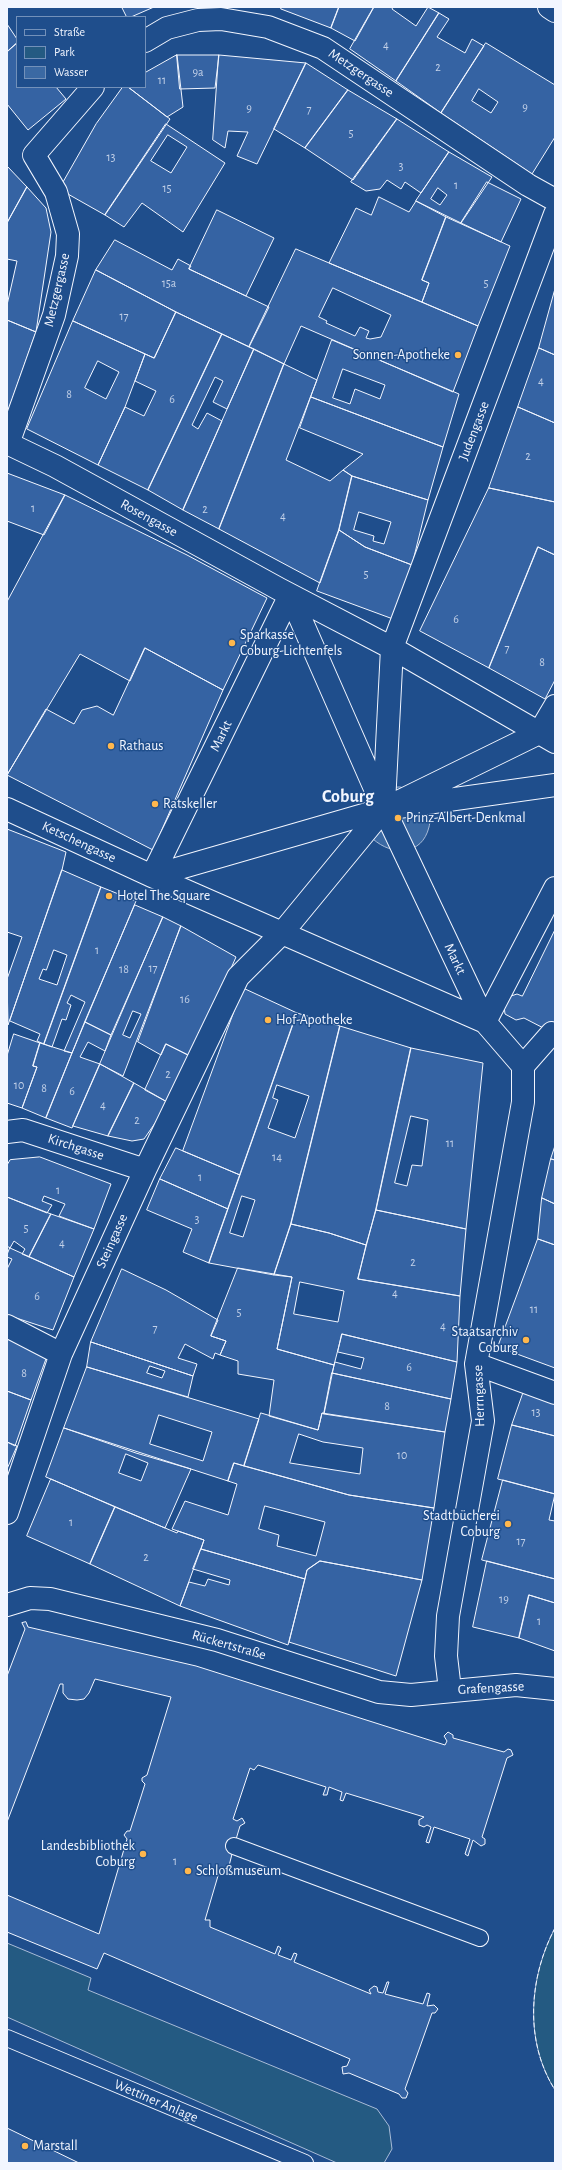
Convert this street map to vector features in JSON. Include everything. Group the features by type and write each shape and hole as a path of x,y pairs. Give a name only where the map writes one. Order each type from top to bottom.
{"street":[{"path":"549,7 555,11"},
{"name":"Metzgergasse","path":"146,40 167,28 198,20 221,19 268,28 323,48 528,186 555,200"},
{"name":"Metzgergasse","path":"8,443 54,315 67,256 68,234 56,192 34,155 92,88"},
{"name":"Judengasse","path":"392,648 555,214"},
{"name":"Rosengasse","path":"8,443 54,466 290,595"},
{"path":"290,595 392,648 547,737"},
{"name":"Markt","path":"290,595 384,809 485,1022"},
{"name":"Markt","path":"152,876 290,595"},
{"name":"Markt","path":"384,809 392,648"},
{"path":"547,737 555,706"},
{"path":"152,876 384,809 547,737"},
{"path":"282,933 384,809 555,785"},
{"name":"Ketschengasse","path":"7,809 152,876"},
{"path":"152,876 485,1022 523,1066 552,1033"},
{"path":"485,1022 555,888"},
{"name":"Steingasse","path":"7,1513 61,1354 145,1170 238,977 282,933"},
{"name":"Herrngasse","path":"450,1690 446,1656 448,1616 483,1421 476,1364 523,1102 523,1066"},
{"name":"Kirchgasse","path":"7,1132 23,1130 145,1170"},
{"path":"7,1326 61,1354"},
{"path":"476,1364 555,1393"},
{"name":"Rückertstraße","path":"7,1605 30,1598 50,1599 217,1640 379,1692 411,1695 450,1690"},
{"name":"Grafengasse","path":"450,1690 516,1685 555,1689"}],"lane":[{"path":"234,1846 480,1938"},
{"name":"Wettiner Anlage","path":"7,2038 305,2163"}],"green space":[{"path":"555,1928 555,2090 545,2071 538,2051 534,2009 535,1988 540,1967 546,1947"},
{"path":"7,1943 91,1978 88,1990 377,2109 389,2126 392,2149 384,2163 337,2163 7,2017"}],"water":[{"path":"400,787 413,793 428,810 430,815 429,825 425,837 420,844 406,850 389,848 381,845 373,839 390,788"}],"building":[{"path":"122,7 154,7 133,16 126,16"},
{"path":"282,7 339,7 331,28 281,9"},
{"path":"339,7 374,7 355,41 331,28"},
{"path":"374,7 393,7 392,9 416,26 428,7 439,13 396,81 350,49"},
{"path":"439,13 449,19 437,37 465,53 472,39 484,46 441,113 396,81"},
{"path":"7,24 16,38 16,44 7,52"},
{"path":"486,43 555,85 555,137 532,174 441,113","holes":["479,89 498,102 491,113 472,101"]},
{"path":"16,44 16,88 57,88 66,99 28,130 7,104 7,52"},
{"path":"177,55 183,107 167,117 129,88 146,88 146,72"},
{"path":"177,55 219,55 215,88 180,89"},
{"path":"219,55 306,63 257,164 237,156 248,132 228,131 225,148 213,140"},
{"path":"306,63 348,90 305,148 274,129"},
{"path":"122,88 129,88 170,119 105,215 59,189 96,124"},
{"path":"348,90 397,119 353,180 305,148"},
{"path":"397,119 449,152 421,193 405,182 401,189 387,180 380,189 366,191 351,182"},
{"path":"166,124 225,163 183,232 142,203 124,227 105,215","holes":["168,135 187,147 171,173 151,161"]},
{"path":"449,152 492,177 461,223 416,201","holes":["438,188 447,195 440,205 431,199"]},
{"path":"7,166 27,187 7,223"},
{"path":"487,182 521,199 501,242 461,223"},
{"path":"27,187 46,208 51,232 36,332 7,320 7,305 17,261 7,259 7,223"},
{"path":"379,197 409,212 416,201 446,217 422,280 429,283 422,302 329,263 356,208 371,215"},
{"path":"217,210 274,238 246,296 189,269"},
{"path":"446,217 510,246 478,326 422,302 429,283 422,280"},
{"path":"115,240 172,270 178,259 191,266 189,269 269,307 249,347 176,312 96,270"},
{"path":"296,249 478,326 453,392 301,326 284,364 249,347","holes":["333,288 391,315 381,337 370,339 366,338 369,331 360,327 355,336 326,323 327,321 319,317"]},
{"path":"96,270 176,312 154,358 73,321"},
{"path":"555,289 555,355 539,348"},
{"path":"176,312 222,334 148,490 98,465 125,407 144,416 156,391 135,381 145,354 154,358"},
{"path":"7,320 36,332 7,414"},
{"path":"73,321 145,354 125,407 98,465 27,429","holes":["98,361 119,372 106,399 85,388"]},
{"path":"222,334 254,349 227,409 213,402 223,381 215,377 192,425 198,429 207,413 222,421 183,510 148,490"},
{"path":"332,340 459,394 443,447 311,397","holes":["343,369 385,385 380,399 355,389 350,404 333,398"]},
{"path":"539,348 555,355 555,423 518,407"},
{"path":"254,349 284,364 219,529 183,510"},
{"path":"284,364 317,380 286,460 330,481 343,470 352,476 339,530 320,583 219,529"},
{"path":"311,397 443,447 428,500 352,476 343,470 363,454 300,428"},
{"path":"518,407 555,423 555,502 489,488"},
{"path":"7,473 65,495 44,535 7,521"},
{"path":"352,476 428,500 412,565 365,547 339,530","holes":["359,512 391,522 384,544 373,541 374,536 354,530"]},
{"path":"489,488 555,502 555,555 538,547 489,668 420,631"},
{"path":"65,495 187,555 267,598 223,690 145,648 130,681 80,654 7,775 7,602"},
{"path":"339,530 365,547 412,565 393,619 317,591"},
{"path":"538,547 555,555 555,680 545,699 489,668"},
{"name":"Rathaus","path":"145,648 223,690 153,850 7,775 46,709 74,724 82,710 97,706 113,715"},
{"path":"7,829 66,852 62,870 8,1025 7,979 22,937 7,932"},
{"path":"62,870 101,887 44,1044 37,1041 40,1034 10,1021","holes":["54,950 67,955 57,985 39,979 43,969 46,970"]},
{"path":"101,887 136,901 72,1053 64,1051 85,1002 71,995 67,1003 71,1005 66,1020 62,1019 52,1047 44,1044"},
{"path":"135,905 163,917 111,1035 85,1022"},
{"path":"163,917 181,926 123,1076 100,1064","holes":["133,1011 141,1014 130,1038 123,1035"]},
{"path":"181,926 236,957 192,1057 166,1044 161,1055 138,1042"},
{"path":"555,930 555,1034 524,1018 516,1020 505,1014 504,1006 508,997 517,994 522,996"},
{"path":"243,988 297,1013 240,1175 183,1151"},
{"path":"297,1013 340,1026 291,1224 274,1275 209,1263","holes":["277,1085 309,1096 295,1138 268,1128 278,1100 273,1098","242,1196 255,1200 243,1237 230,1233"]},
{"path":"85,1022 111,1035 105,1051 88,1042 80,1057 100,1064 72,1128 46,1118"},
{"path":"340,1026 411,1048 376,1210 366,1245 329,1233 291,1224"},
{"path":"14,1034 40,1043 33,1066 37,1067 22,1108 7,1103 7,1056"},
{"path":"40,1043 72,1053 46,1118 22,1108 37,1067 33,1066"},
{"path":"166,1044 192,1057 169,1103 145,1090"},
{"path":"411,1048 483,1063 466,1229 376,1210","holes":["411,1116 428,1120 422,1166 412,1165 407,1186 395,1183"]},
{"path":"100,1064 134,1083 108,1136 73,1126"},
{"path":"134,1083 169,1103 144,1139 132,1141 108,1136"},
{"path":"555,1146 555,1160 551,1159"},
{"path":"176,1148 240,1175 228,1209 160,1179"},
{"path":"40,1157 111,1184 94,1229 59,1216 65,1204 44,1196 42,1201 52,1205 47,1213 7,1197 7,1165 10,1160"},
{"path":"551,1159 555,1160 555,1204 542,1198"},
{"path":"160,1179 228,1209 209,1263 183,1252 192,1229 147,1210"},
{"path":"7,1197 51,1214 29,1257 22,1254 25,1249 14,1241 10,1248 7,1246"},
{"path":"542,1198 555,1204 555,1245 538,1239"},
{"path":"376,1210 466,1229 460,1296 358,1279"},
{"path":"51,1214 94,1229 74,1277 29,1257"},
{"path":"291,1224 329,1233 366,1245 358,1279 460,1296 457,1362 342,1334 334,1365 277,1349 292,1277 274,1275","holes":["300,1282 344,1291 338,1322 294,1314"]},
{"path":"538,1239 555,1245 555,1368 498,1347"},
{"path":"10,1248 74,1277 53,1330 7,1315 7,1269 12,1259 7,1257 7,1255"},
{"path":"238,1268 292,1277 277,1349 334,1365 324,1414 322,1413 318,1430 269,1416 274,1380 238,1374 238,1361 220,1355 226,1341 211,1336"},
{"path":"122,1269 166,1290 218,1320 211,1336 226,1341 220,1355 215,1353 213,1359 185,1344 178,1358 197,1364 193,1376 91,1342"},
{"path":"342,1334 457,1362 451,1399 332,1373 335,1362 361,1369 364,1358 338,1352"},
{"path":"7,1338 47,1356 31,1400 7,1391"},
{"path":"91,1342 193,1376 188,1397 87,1367","holes":["150,1366 165,1371 162,1378 147,1373"]},
{"path":"87,1367 259,1419 244,1466 234,1463 228,1481 64,1428","holes":["159,1415 212,1432 203,1461 150,1444"]},
{"path":"332,1373 451,1399 445,1432 324,1414"},
{"path":"525,1388 555,1398 555,1436 512,1425"},
{"path":"7,1391 31,1400 15,1446 7,1442"},
{"path":"261,1413 318,1430 322,1413 445,1432 434,1508 349,1495 244,1466","holes":["299,1434 323,1442 363,1448 360,1474 290,1463"]},
{"path":"512,1425 555,1436 555,1494 498,1479"},
{"path":"64,1428 136,1453 191,1469 165,1528 46,1477","holes":["126,1454 148,1463 141,1481 119,1473"]},
{"path":"7,1442 17,1446 7,1469"},
{"path":"234,1463 349,1495 434,1508 422,1580 320,1561 307,1570 305,1579 201,1549 204,1540 172,1529 185,1501 228,1515 237,1484 228,1481","holes":["265,1506 325,1522 316,1556 277,1546 279,1535 259,1529"]},
{"path":"51,1479 115,1507 90,1564 27,1536"},
{"path":"503,1480 555,1494 549,1520 555,1521 555,1579 482,1560"},
{"path":"115,1507 177,1533 178,1531 204,1540 180,1606 90,1564"},
{"path":"201,1549 305,1579 288,1645 180,1606 189,1582 205,1586 208,1579 229,1585 230,1580 193,1569"},
{"path":"320,1561 422,1580 396,1676 289,1642 307,1570"},
{"path":"487,1561 555,1579 555,1603 529,1595 519,1638 473,1627"},
{"path":"529,1595 555,1603 555,1651 519,1638"},
{"path":"26,1622 28,1627 196,1666 445,1745 447,1741 444,1736 448,1732 453,1735 453,1738 504,1752 508,1749 511,1750 513,1755 507,1758 482,1837 485,1839 485,1844 481,1846 473,1840 468,1856 465,1854 470,1839 434,1827 429,1843 426,1842 431,1827 427,1825 424,1827 419,1825 419,1820 424,1817 346,1793 343,1801 340,1800 342,1792 329,1787 327,1795 323,1795 326,1787 258,1765 254,1770 250,1768 233,1819 237,1821 242,1818 245,1823 240,1826 234,1846 229,1866 232,1871 226,1874 223,1869 220,1869 205,1920 210,1920 210,1927 275,1954 278,1946 281,1948 278,1955 291,1960 294,1953 297,1954 294,1962 371,1994 369,1990 374,1986 377,1987 378,1992 383,1993 387,1982 389,1982 385,1994 423,2004 427,1993 430,1994 427,2006 434,2005 438,2009 435,2013 432,2013 405,2089 408,2093 406,2098 402,2098 399,2094 349,2073 343,2074 342,2067 347,2066 350,2059 104,1953 97,1969 7,1932 7,1895 99,1934 127,1839 124,1835 127,1831 130,1831 145,1784 142,1781 142,1778 147,1775 171,1697 95,1679 89,1693 84,1699 68,1699 63,1693 63,1684 60,1684 7,1822 7,1676 25,1629 22,1623"},
{"name":"Marstall","path":"7,2128 79,2163 7,2163"}],"fence":[{"path":"555,1928 546,1947 540,1967 535,1988 534,2009 538,2051 545,2071 555,2090"}],"place":[{"name":"Sonnen-Apotheke","path":"458,355"},
{"name":"Sparkasse Coburg-Lichtenfels","path":"232,643"},
{"name":"Rathaus","path":"111,746"},
{"name":"Ratskeller","path":"155,804"},
{"name":"Prinz-Albert-Denkmal","path":"398,818"},
{"name":"Hotel The Square","path":"109,896"},
{"name":"Hof-Apotheke","path":"268,1020"},
{"name":"Staatsarchiv Coburg","path":"526,1340"},
{"name":"Stadtbücherei Coburg","path":"508,1524"},
{"name":"Landesbibliothek Coburg","path":"143,1854"},
{"name":"Schloßmuseum","path":"188,1871"},
{"name":"Marstall","path":"25,2146"}],"district":[{"name":"Coburg","path":"348,797"}]}
